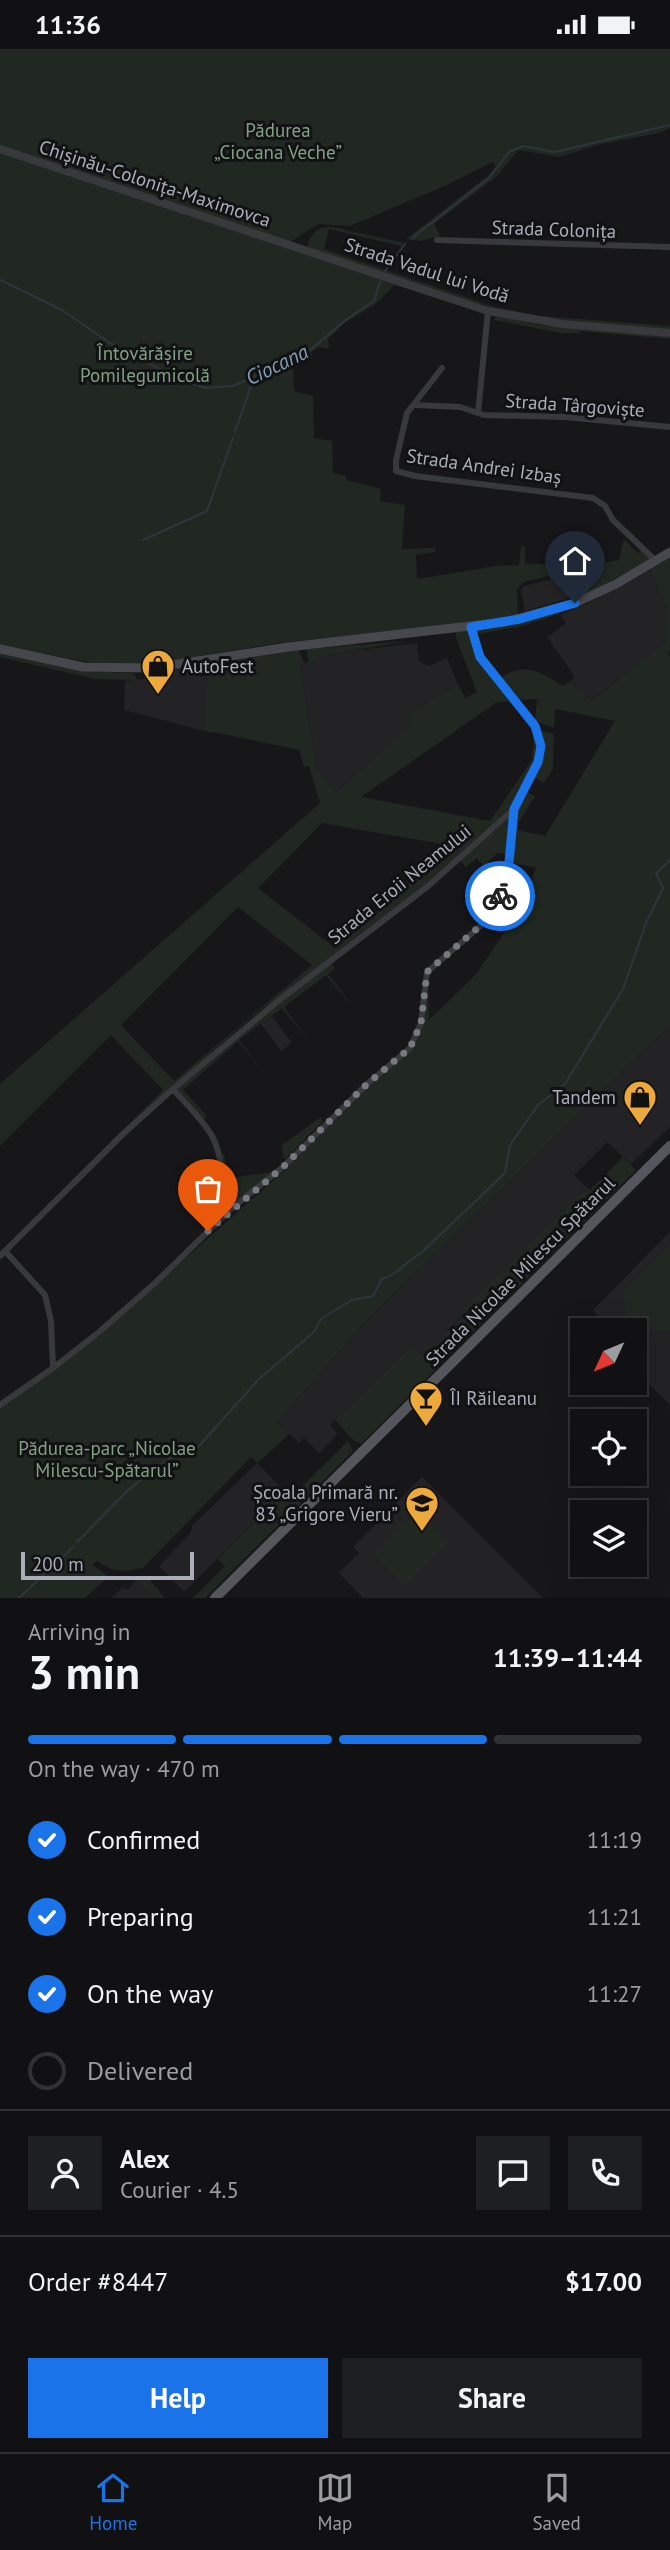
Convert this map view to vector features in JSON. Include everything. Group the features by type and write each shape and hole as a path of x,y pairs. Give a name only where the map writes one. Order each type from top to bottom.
{"main road":[{"path":"0,649 83,667 130,669 177,665 288,647 471,627 520,619 572,604 616,584 670,552"},
{"name":"Strada Nicolae Milescu Spătarul","path":"215,1598 670,1146"}],"street":[{"name":"Chișinău-Colonița-Maximovca","path":"0,149 301,248"},
{"name":"Strada Colonița","path":"437,240 670,247"},
{"name":"Strada Vadul lui Vodă","path":"301,248 488,311 563,324 670,333"},
{"name":"Strada Târgoviște","path":"478,413 488,311"},
{"name":"Strada Andrei Izbaș","path":"442,368 407,413 395,466 400,473 593,498 605,506 613,520 656,561"},
{"name":"Strada Târgoviște","path":"415,405 460,407 478,413 565,417 670,427"},
{"name":"Strada Eroii Neamului","path":"3,1254 123,1134 173,1089 278,1001 427,887 514,809 540,757 538,731 480,657 471,627"},
{"path":"0,1405 53,1368 147,1290 222,1218 283,1167 367,1084 410,1048 421,1023 427,972 487,920 505,884 514,809"},
{"path":"173,1089 211,1135 220,1166 222,1218"},
{"path":"3,1254 45,1295 51,1321 53,1368"}],"shaded area":[{"path":"650,569 667,610 667,639 661,647 590,701 569,682 575,677 547,637 566,623 560,615"},
{"path":"557,578 563,583 569,598 525,611 521,590 524,586"},
{"path":"417,643 419,661 429,666 447,658 458,684 408,714 410,728 336,792 317,770 300,663 316,662 318,656 341,652"},
{"path":"282,664 212,733 124,710 125,681"},
{"path":"272,1016 292,1043 281,1051 261,1024"},
{"path":"670,1025 670,1127 631,1164 607,1142 574,1175 587,1188 463,1310 465,1313 422,1357 411,1346 330,1425 337,1433 336,1436 319,1453 304,1438 299,1443 277,1422 368,1319"},
{"path":"670,1232 670,1405 648,1383 648,1318 601,1318 593,1310"},
{"path":"257,1463 285,1492 184,1592 159,1566 191,1532 192,1526"},
{"name":"Școala Primară nr. 83 „Grigore Vieru”","path":"422,1477 543,1598 363,1598 339,1573 359,1553 353,1547 383,1517 387,1518 397,1509 397,1502"},
{"path":"137,1579 155,1598 111,1598 123,1587 127,1590"}],"green space":[{"name":"Pădurea „Ciocana Veche”","path":"0,49 670,49 670,128 559,157 518,150 497,176 434,224 440,236 421,241 406,239 489,175 496,166 492,162 447,185 350,226 319,224 290,242 0,146"},
{"name":"Întovărășire Pomilegumicolă","path":"0,151 448,299 447,302 395,285 374,305 343,324 328,339 329,349 319,347 311,352 312,359 309,359 308,355 296,359 293,365 294,391 313,396 314,438 332,441 333,473 346,476 346,480 381,489 380,501 405,505 402,549 435,548 435,552 416,555 417,579 496,566 519,565 521,546 525,546 525,564 587,565 619,560 624,539 638,553 642,549 651,560 575,600 566,581 556,574 523,582 517,589 518,617 285,642 151,664 87,662 0,645"},
{"path":"324,227 404,243 401,246 329,229 324,249 495,307 540,316 670,326 670,330 535,317 493,308 308,248 312,235"},
{"path":"499,315 540,325 670,335 670,339 580,331 561,333 494,320 491,322"},
{"name":"Pădurea-parc „Nicolae Milescu-Spătarul”","path":"670,557 670,1025 368,1319 277,1422 290,1434 257,1463 251,1457 143,1568 119,1571 97,1561 92,1565 108,1576 146,1576 165,1598 155,1598 137,1579 107,1578 85,1598 0,1598 0,1409 100,1334 286,1169 382,1073 407,1055 420,1033 428,983 429,1020 476,974 508,927 494,917 509,924 536,868 512,863 514,826 526,791 535,797 518,823 517,830 545,836 615,721 555,709 554,728 535,721 537,699 520,700 501,677 519,670 533,671 563,686 569,682 591,701 665,643 667,610 650,569"},
{"path":"584,605 523,626 477,634 476,629 524,622"},
{"path":"468,630 486,668 512,701 497,702 361,797 490,821 532,760 534,732 539,753 513,804 506,812 405,903 384,916 247,1021 118,1135 163,1090 111,1035 0,1146 0,1084 320,803 309,766 304,767 299,750 204,730 208,672 143,679 148,673 207,666 209,671 214,671 215,663 299,649 304,663 300,664 317,770 336,792 409,728 408,714 458,684 465,698 477,692 456,632","holes":["322,823 453,846 335,948 258,888","238,907 312,965 174,1081 121,1025"]},
{"path":"410,641 318,656 317,662 309,663 306,649"},
{"path":"0,653 84,671 133,673 138,680 95,679 0,657"},
{"path":"539,730 554,734 553,769 544,783 534,777 543,754"},
{"path":"510,815 506,854 498,853 483,866 477,858 466,867 460,860"},
{"path":"331,963 335,968 328,974 355,1010 326,975 284,1007 310,1043 282,1008 239,1040 266,1076 238,1041 183,1090 207,1116 203,1119 177,1089 224,1046"},
{"path":"321,1117 322,1122 284,1160 282,1145"},
{"path":"224,1154 228,1178 273,1172 224,1212 220,1155"},
{"path":"623,1157 636,1170 361,1444 354,1441 335,1420 411,1346 422,1356 465,1314 462,1310 587,1188 590,1190"},
{"path":"670,1244 670,1331 648,1329 648,1318 631,1318 627,1311 624,1291"},
{"path":"348,1441 353,1451 205,1598 193,1598 225,1566 218,1559 285,1492 291,1497"},
{"path":"417,1512 448,1542 405,1585 374,1554"}],"waterway":[{"name":"Ciocana","path":"412,238 489,178 509,152 523,146 555,152 670,125"},
{"name":"Ciocana","path":"385,271 405,244"},
{"name":"Ciocana","path":"0,280 62,310 110,343 173,376 205,388 233,386 308,352 347,319 374,301 381,279"},
{"path":"235,432 254,377"},
{"path":"143,540 207,511 233,438"},
{"path":"77,1542 128,1490 156,1468 176,1454 198,1447 259,1379 314,1332 321,1319 352,1300 373,1296 382,1279 422,1252 505,1173 510,1145 538,1105 565,1084 623,989 646,923 663,888 656,874 670,860"},
{"path":"19,1598 73,1547"}],"way so far":[{"path":"208,1231 283,1167 367,1084 404,1055 416,1038 421,1023 427,972 487,920 500,896"}],"place":[{"name":"AutoFest","path":"158,696"},
{"name":"Tandem","path":"640,1127"},
{"name":"ÎI Răileanu","path":"426,1428"},
{"name":"Școala Primară nr. 83 „Grigore Vieru”","path":"422,1533"}],"route":[{"path":"500,896 508,873 510,829 514,809 538,762 541,746 535,726 480,657 471,627 520,619 575,603"}]}
